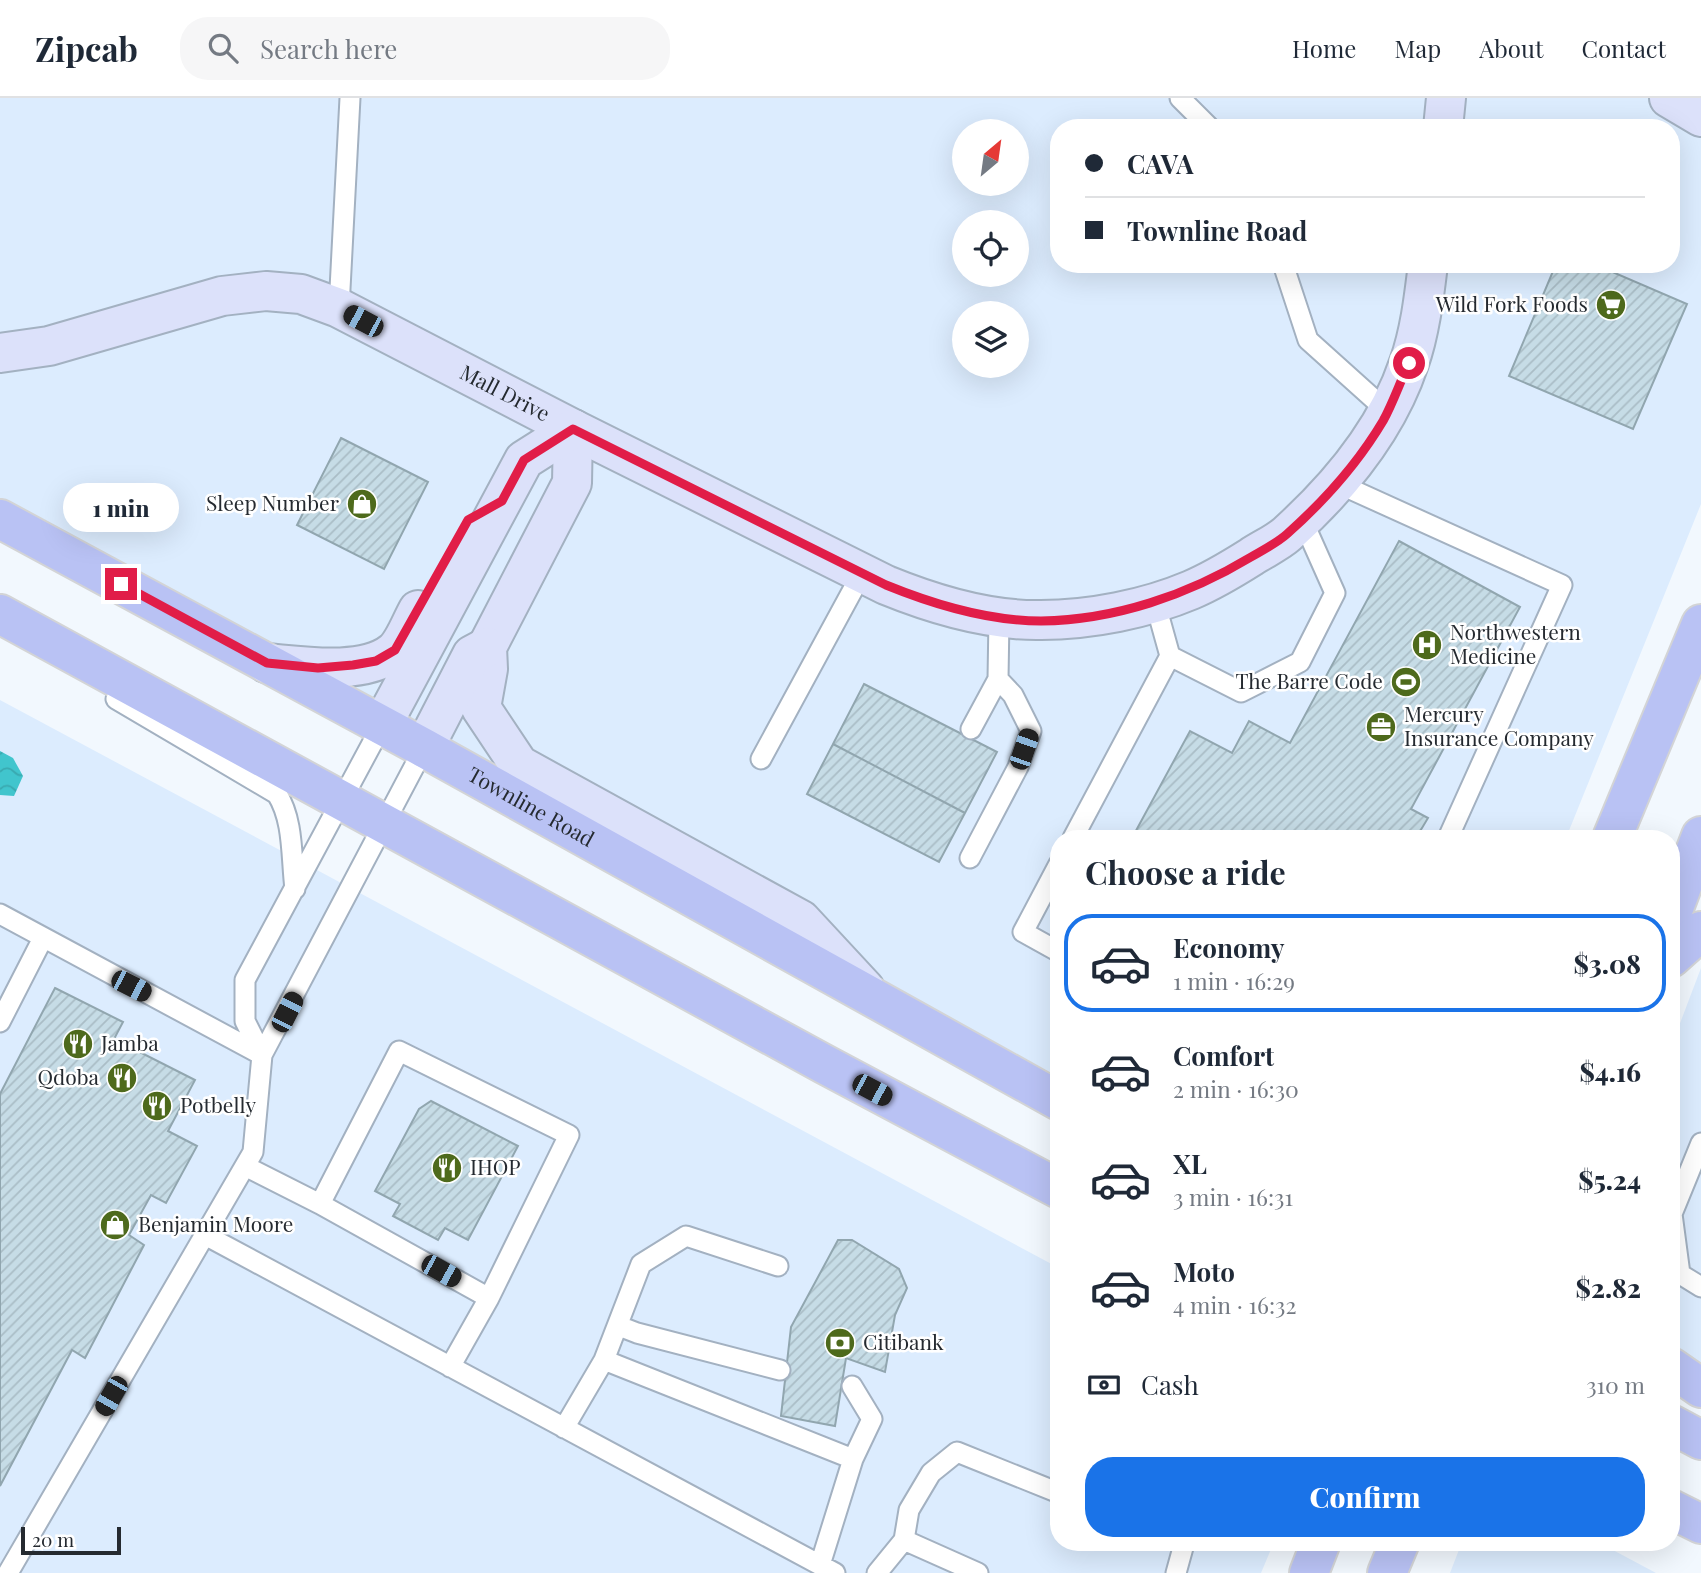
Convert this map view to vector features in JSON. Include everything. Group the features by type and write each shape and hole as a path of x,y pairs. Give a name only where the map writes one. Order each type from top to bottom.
{"main road":[{"name":"Townline Road","path":"0,519 424,748 1050,1096"},
{"path":"0,614 1050,1184"},
{"path":"1613,830 1701,624"},
{"path":"1680,892 1701,836"},
{"path":"1680,950 1701,931"},
{"path":"1680,1373 1701,1388"},
{"path":"1680,1429 1701,1440"},
{"path":"1680,1514 1701,1524"},
{"path":"1309,1573 1318,1551"},
{"path":"1387,1573 1396,1551"}],"street":[{"path":"1669,98 1701,117"},
{"name":"Mall Drive","path":"0,354 49,346 222,296 266,291 301,294 339,308 573,429 862,573 924,600 999,618 1041,621 1093,616 1189,591 1220,576 1285,536 1355,461 1387,411 1409,363 1427,273"},
{"path":"382,725 524,460 573,429"},
{"path":"573,429 572,483 487,647 488,669 481,708 519,765 801,920 873,998"},
{"path":"267,663 318,668 353,665 376,661 395,650 468,520 502,501"},
{"path":"424,748 472,655 487,647"}],"lane":[{"path":"339,308 350,98"},
{"path":"1180,98 1201,119"},
{"path":"1286,273 1308,340 1387,411"},
{"path":"1337,483 1562,585 1452,830"},
{"path":"1170,656 1241,692 1300,662 1335,593 1302,519"},
{"path":"761,759 862,573"},
{"path":"1077,830 1170,656 1155,602"},
{"path":"971,729 998,678 999,618"},
{"path":"0,631 277,794 283,804 291,839 295,889"},
{"path":"970,858 1018,767 1031,731 1013,695 998,678"},
{"path":"262,1055 245,1021 245,979 382,725"},
{"path":"8,1573 253,1152 262,1055 424,748"},
{"path":"1050,881 1023,932 1050,947"},
{"path":"0,914 262,1055"},
{"path":"0,1022 43,938"},
{"path":"320,1204 398,1051 569,1135 489,1298 450,1367"},
{"path":"1680,1194 1701,1143"},
{"path":"245,1166 320,1204 489,1298"},
{"path":"205,1236 827,1569 853,1459 872,1419 852,1386"},
{"path":"564,1428 604,1360 642,1264 686,1236 778,1266"},
{"path":"1680,1274 1701,1287"},
{"path":"619,1326 780,1370"},
{"path":"604,1360 853,1459"},
{"path":"877,1573 904,1540 909,1510 931,1473 957,1452 1050,1489"},
{"path":"904,1540 978,1573"},
{"path":"1176,1573 1182,1551"}],"shaded area":[{"path":"0,98 1701,98 1701,504 1569,830 1050,830 1050,1072 0,499"},
{"path":"0,700 1050,1263 1050,1551 1270,1551 1261,1573 0,1573"},
{"path":"1701,968 1701,1366 1680,1356 1680,1023"},
{"path":"1459,1551 1615,1551 1656,1573 1450,1573"}],"water":[{"path":"0,751 13,758 23,776 14,796 0,795"}],"building":[{"path":"1552,273 1615,273 1687,304 1633,429 1509,376"},
{"name":"Sleep Number","path":"341,438 428,482 384,569 297,525"},
{"path":"1399,541 1520,607 1411,809 1428,818 1421,830 1136,830 1190,731 1232,753 1249,721 1290,743"},
{"path":"864,684 997,752 965,813 833,744"},
{"path":"833,744 965,813 939,862 807,794"},
{"path":"55,988 123,1022 114,1039 195,1080 168,1131 197,1146 166,1203 151,1195 129,1235 144,1245 85,1358 72,1350 0,1486 0,1094"},
{"name":"IHOP","path":"431,1101 518,1146 468,1240 445,1228 438,1240 393,1216 400,1204 375,1191 419,1109"},
{"name":"Citibank","path":"838,1240 852,1240 899,1269 907,1288 895,1315 885,1372 846,1358 835,1426 781,1416 791,1327"}],"place":[{"name":"Wild Fork Foods","path":"1611,305"},
{"name":"Sleep Number","path":"362,504"},
{"name":"Northwestern Medicine","path":"1427,645"},
{"name":"The Barre Code","path":"1406,682"},
{"name":"Mercury Insurance Company","path":"1381,727"},
{"name":"Jamba","path":"78,1044"},
{"name":"Qdoba","path":"122,1078"},
{"name":"Potbelly","path":"157,1106"},
{"name":"IHOP","path":"447,1168"},
{"name":"Benjamin Moore","path":"115,1225"},
{"name":"Citibank","path":"840,1343"}],"route":[{"path":"121,584 267,663 318,668 376,661 395,650 468,520 502,501 524,460 573,429 886,585 924,600 999,618 1041,621 1093,616 1142,606 1189,591 1220,576 1285,536 1348,471 1383,420 1409,363"}]}
